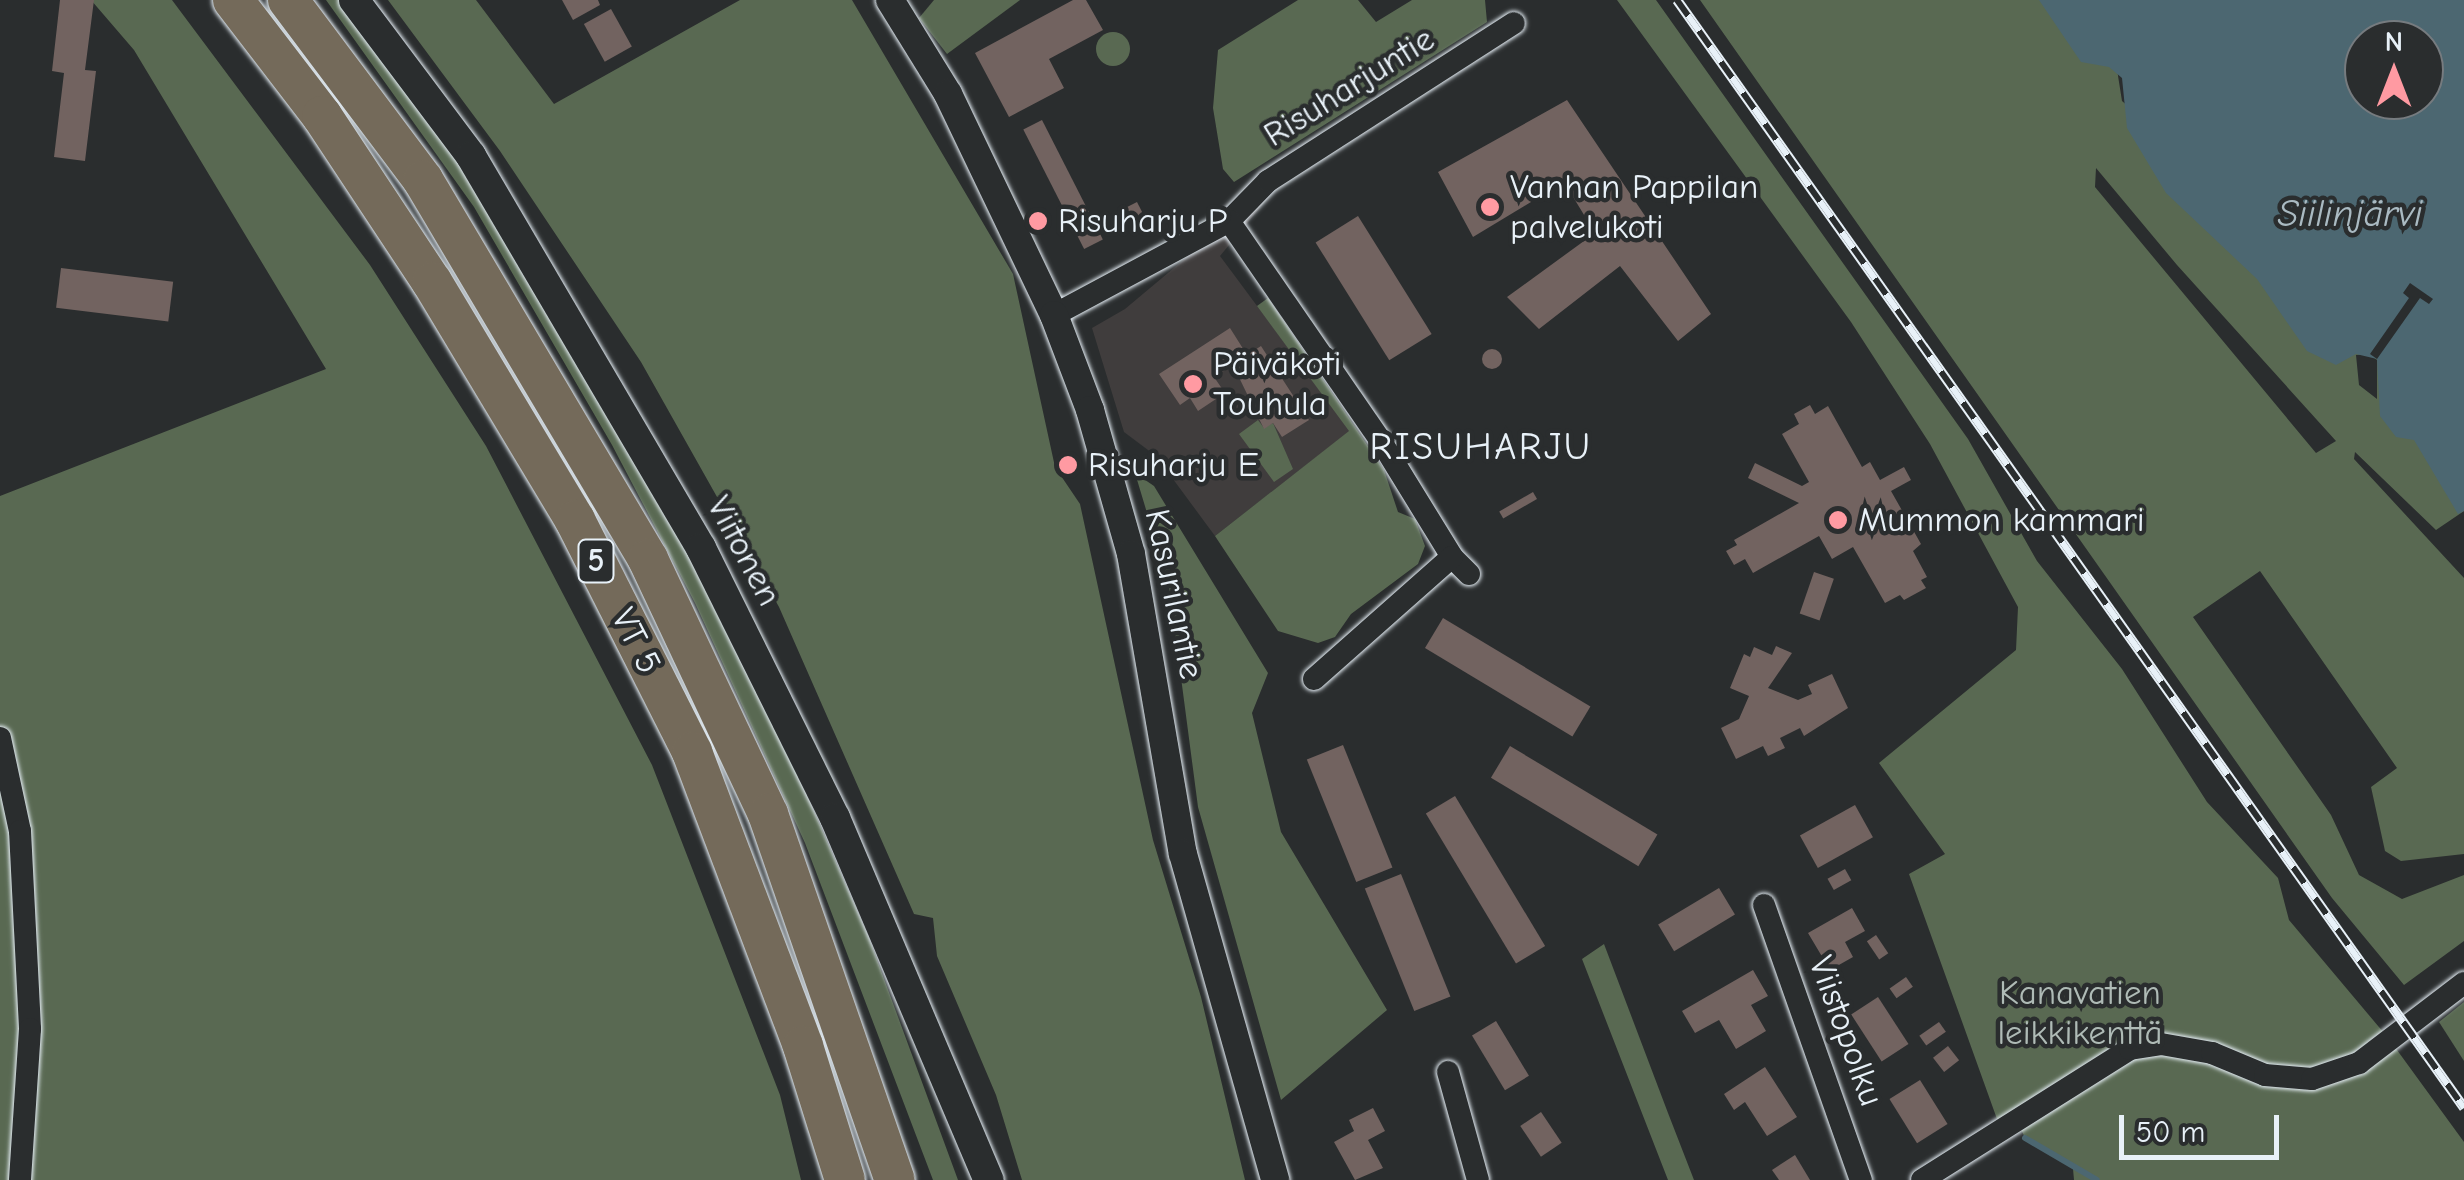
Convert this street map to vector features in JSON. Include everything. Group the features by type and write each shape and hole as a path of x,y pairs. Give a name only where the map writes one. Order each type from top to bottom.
{"highway":[{"name":"VT 5","path":"233,0 322,116 422,267 575,520 692,752 803,1046 845,1180"},
{"name":"VT 5","path":"288,0 423,180 648,559 768,814 896,1180"}],"main road":[{"name":"Viitonen","path":"354,0 472,156 701,548 835,818 988,1180"}],"street":[{"name":"Kasurilantie","path":"890,0 948,94 1054,315 1131,554 1183,854 1275,1180"},
{"name":"Risuharjuntie","path":"1054,315 1229,221 1281,172 1514,22"},
{"path":"1229,221 1461,566 1314,679"},
{"path":"0,738 20,831 30,1029 20,1180"},
{"name":"Viistopolku","path":"1764,906 1861,1180"},
{"path":"1922,1180 2130,1048 2161,1044 2212,1053 2265,1075 2312,1080 2359,1063 2464,982"},
{"path":"1448,1072 1478,1180"}],"shaded area":[{"path":"1292,169 1220,256 1350,431 1215,536 1156,456 1124,432 1092,328 1125,309"}],"green space":[{"path":"91,0 172,0 370,265 486,446 652,765 780,1095 801,1180 0,1180 0,496 326,369 134,50"},
{"path":"326,0 339,0 453,154 696,566 760,687 869,938 958,1180 933,1180 805,843 695,603 612,445 474,207"},
{"path":"388,0 476,0 554,104 740,0 852,0 1013,274 1055,467 1080,504 1153,840 1201,997 1245,1180 1022,1180 996,1095 937,956 933,918 914,914 779,607 641,362 500,151"},
{"path":"934,0 1020,0 947,54 919,18"},
{"path":"1298,0 1358,0 1376,22 1412,0 1485,0 1487,22 1234,182 1223,169 1213,108 1218,50"},
{"name":"Kanavatien leikkikenttä","path":"1617,0 1656,0 1968,439 2037,561 2122,669 2207,802 2278,878 2289,920 2389,1039 2464,1142 2464,1180 2074,1180 2073,1169 2025,1138 2017,1120 1997,1119 1909,874 1945,854 1879,763 2016,650 2018,607 1930,444 1851,322"},
{"path":"1700,0 2106,0 2122,101 2464,405 2464,511 2436,530 2355,452 2354,459 2464,578 2464,854 2401,861 2385,851 2371,787 2397,768 2260,571 2193,617 2331,815 2359,875 2402,899 2464,875 2464,941 2404,985 2332,898","holes":["2096,168 2177,265 2336,441 2316,453 2095,187","2369,354 2377,360 2377,399 2359,385 2356,355"]},
{"path":"1113,32 1125,37 1130,49 1125,61 1113,66 1101,61 1096,49 1101,37"},
{"path":"1268,298 1384,470 1398,512 1415,519 1425,546 1418,564 1351,614 1335,637 1318,643 1278,631 1215,536 1349,431 1257,306"},
{"path":"1258,420 1264,428 1273,423 1293,469 1274,482 1239,434"},
{"path":"1135,473 1154,486 1268,673 1252,713 1281,832 1387,1010 1281,1100 1198,807 1169,586"},
{"path":"1604,944 1694,1180 1668,1180 1582,959"},
{"path":"2464,1002 2464,1061 2439,1022"}],"water":[{"name":"Siilinjärvi","path":"2039,0 2464,0 2464,511 2458,514 2414,440 2396,437 2380,416 2377,359 2356,354 2336,365 2307,351 2257,279 2166,193 2127,128 2122,78 2109,67 2081,62"}],"pier":[{"path":"2410,283 2433,299 2429,304 2420,298 2377,359 2370,354 2409,298 2403,293"}],"building":[{"path":"60,0 94,0 85,70 96,71 85,161 54,157 64,73 52,71"},
{"path":"562,0 598,0 600,5 573,20"},
{"path":"1073,0 1086,0 1103,30 1049,59 1064,88 1009,117 975,53"},
{"path":"611,9 632,47 605,62 584,24"},
{"name":"Vanhan Pappilan palvelukoti","path":"1567,100 1711,314 1678,341 1620,266 1539,329 1507,297 1595,233 1564,182 1473,237 1438,172"},
{"path":"1042,120 1103,239 1084,249 1023,130"},
{"path":"1137,202 1144,216 1121,228 1114,214"},
{"path":"1358,216 1432,334 1389,360 1316,242"},
{"path":"61,268 173,282 168,321 56,308"},
{"name":"Päiväkoti Touhula","path":"1230,328 1247,355 1261,346 1309,420 1282,437 1273,423 1264,429 1233,365 1214,377 1225,393 1198,411 1190,398 1180,405 1159,374"},
{"path":"1492,349 1502,359 1492,369 1482,359"},
{"name":"Mummon kammari","path":"1810,405 1815,414 1828,406 1862,467 1870,462 1880,480 1904,467 1911,480 1891,491 1921,544 1913,551 1927,577 1921,580 1926,588 1904,600 1900,595 1885,603 1853,547 1832,559 1819,536 1753,573 1745,559 1734,565 1726,551 1737,545 1734,540 1799,503 1748,478 1755,463 1802,486 1809,482 1782,434 1799,424 1794,414"},
{"path":"1533,492 1537,499 1503,518 1499,512"},
{"path":"1814,572 1834,579 1820,620 1800,614"},
{"path":"1443,618 1590,707 1572,737 1425,648"},
{"path":"1776,646 1792,653 1768,688 1798,700 1812,694 1808,685 1832,674 1848,708 1804,736 1800,728 1780,738 1785,748 1768,756 1763,746 1736,759 1721,728 1739,719 1749,696 1730,688 1744,654 1750,657 1754,647 1772,655"},
{"path":"1343,745 1392,867 1356,882 1307,760"},
{"path":"1510,746 1657,835 1638,866 1491,778"},
{"path":"1455,796 1545,946 1516,964 1426,814"},
{"path":"1855,805 1873,837 1818,868 1800,836"},
{"path":"1845,869 1851,880 1834,890 1828,879"},
{"path":"1401,874 1450,996 1414,1011 1365,889"},
{"path":"1719,888 1735,915 1674,951 1658,925"},
{"path":"1852,908 1865,931 1845,942 1853,957 1830,970 1808,933"},
{"path":"1876,935 1888,953 1879,959 1867,941"},
{"path":"1753,970 1768,996 1751,1005 1766,1031 1736,1049 1719,1020 1695,1033 1682,1011"},
{"path":"1906,977 1913,987 1896,998 1890,988"},
{"path":"1878,997 1908,1044 1882,1061 1851,1014"},
{"path":"1496,1021 1529,1076 1505,1090 1472,1035"},
{"path":"1939,1022 1946,1032 1926,1046 1919,1036"},
{"path":"1948,1046 1959,1060 1944,1072 1933,1058"},
{"path":"1765,1067 1797,1117 1767,1136 1745,1102 1734,1110 1724,1094"},
{"path":"1920,1080 1948,1124 1917,1143 1889,1099"},
{"path":"1373,1108 1385,1131 1368,1140 1383,1168 1355,1180 1334,1142 1354,1131 1349,1120"},
{"path":"1541,1112 1562,1143 1541,1157 1520,1126"},
{"path":"1795,1155 1810,1180 1779,1180 1772,1170"}],"waterway":[{"path":"2025,1138 2097,1180"}],"railway":[{"path":"1677,0 2464,1108"}],"place":[{"name":"Vanhan Pappilan palvelukoti","path":"1490,207"},
{"name":"Risuharju P","path":"1038,221"},
{"name":"Päiväkoti Touhula","path":"1193,384"},
{"name":"Risuharju E","path":"1068,465"},
{"name":"Mummon kammari","path":"1838,520"}],"district":[{"name":"RISUHARJU","path":"1481,448"}]}
